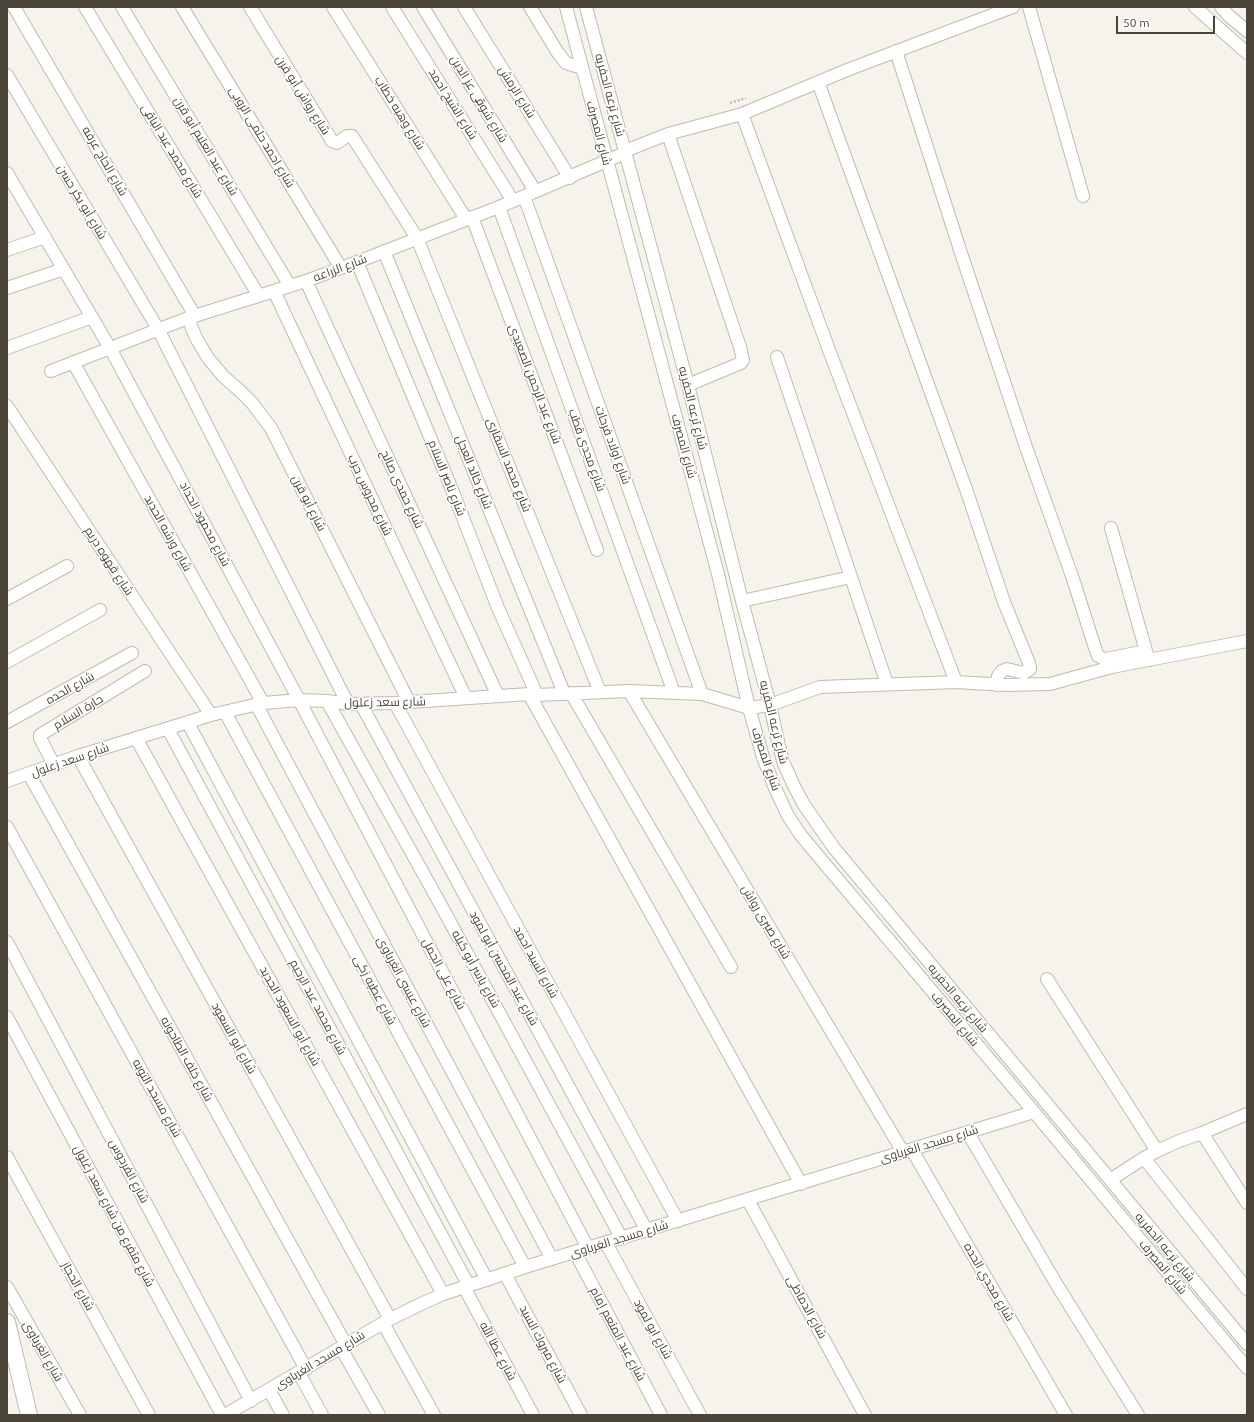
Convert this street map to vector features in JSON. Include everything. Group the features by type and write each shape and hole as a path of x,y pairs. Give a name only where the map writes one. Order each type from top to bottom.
{"street":[{"name":"شارع الحاج عرفه","path":"14,7 191,317"},
{"name":"شارع محمد عبد الباقى","path":"85,7 259,296"},
{"name":"شارع عبد العليم أبو قرن","path":"122,7 290,286"},
{"name":"شارع احمد حلمى الروبى","path":"182,7 341,268"},
{"name":"شارع رواش أبو قرن","path":"250,7 332,141 338,143 347,136 352,136 417,238"},
{"name":"شارع وهبه خطاب","path":"334,7 469,218"},
{"name":"شارع الشيخ احمد","path":"392,7 518,198"},
{"name":"شارع شوقى عز الدين","path":"423,7 535,191"},
{"name":"شارع الرمش","path":"464,7 570,178"},
{"path":"530,7 550,42 566,63 582,68"},
{"name":"شارع المصرف","path":"566,7 718,574 749,708 763,756 787,814 800,834 824,863 1247,1368"},
{"name":"شارع ترعه الحفريه","path":"586,7 688,385 742,601 770,705 779,746 784,764 804,805 820,829 1247,1344"},
{"name":"شارع الزراعه","path":"51,371 191,317 306,281 357,262 570,178 668,134 742,114 896,51 1013,7"},
{"path":"1029,7 1083,196"},
{"path":"1195,7 1247,53"},
{"path":"1221,7 1247,31"},
{"path":"896,51 962,256 1027,450 1071,572 1098,656 1102,658 1147,656 1247,641"},
{"name":"شارع أبو بكر حسن","path":"7,75 158,329 348,704"},
{"path":"818,82 966,489 1004,602 1029,663 1030,669 1024,673 1007,670 1002,671 998,676 996,684"},
{"path":"742,114 832,358 956,682"},
{"path":"668,134 740,347 743,360 741,363 688,385"},
{"name":"شارع محمود الحداد","path":"7,173 11,186 45,237 110,348 299,700"},
{"name":"شارع اولاد فرحات","path":"518,198 702,694"},
{"name":"شارع مجدى قطب","path":"499,207 674,693"},
{"name":"شارع عبد الرحمن الصعيدى","path":"469,218 597,550"},
{"path":"7,250 45,237"},
{"name":"شارع محمد السقارى","path":"417,238 600,692"},
{"name":"شارع خالد العجل","path":"384,251 568,693 731,967"},
{"name":"شارع ناصر السلام","path":"357,262 453,492 533,694 801,1184"},
{"path":"7,288 64,269"},
{"name":"شارع حمدى صالح","path":"306,281 498,696"},
{"name":"شارع محروس حرب","path":"274,291 466,698"},
{"path":"7,348 92,317"},
{"name":"شارع أبو قرن","path":"191,317 196,338 208,358 223,376 252,403 271,428 409,702"},
{"path":"777,357 887,684"},
{"name":"شارع ورشه الحديد","path":"73,362 259,704"},
{"name":"شارع قهوه دريم","path":"7,406 211,716"},
{"path":"1111,528 1147,656"},
{"path":"7,599 67,566"},
{"path":"742,601 851,577"},
{"path":"7,662 100,610"},
{"name":"شارع الحده","path":"7,722 132,653"},
{"path":"749,708 770,705 820,687 956,682 1026,685 1050,684 1147,656"},
{"name":"حارة السلام","path":"54,764 40,738 40,735 146,672"},
{"name":"شارع سعد زعلول","path":"7,781 78,756 188,722 259,704 299,700 361,704 533,694 629,691 702,694 749,708"},
{"name":"شارع صبرى رواش","path":"629,691 907,1151"},
{"name":"شارع على الجمل","path":"299,700 588,1248"},
{"name":"شارع ياسر أبو كيله","path":"327,701 437,898 622,1239"},
{"name":"شارع السيد احمد","path":"395,703 678,1221"},
{"name":"شارع عيسى الغرباوى","path":"259,704 552,1259"},
{"name":"شارع عبد المحسن أبو لمود","path":"361,704 647,1231"},
{"name":"شارع عطيه زكى","path":"225,712 525,1267"},
{"path":"188,722 487,1280"},
{"name":"شارع محمد عبد الرحيم","path":"168,728 467,1287"},
{"name":"شارع أبو السعود الجديد","path":"136,738 443,1294"},
{"name":"شارع أبو السعود","path":"78,756 386,1321 434,1415"},
{"name":"شارع خلف الطاحونه","path":"29,774 344,1347 379,1415"},
{"name":"شارع مسجد التوبه","path":"7,827 303,1371 322,1415"},
{"name":"شارع الفردوس","path":"7,942 251,1401"},
{"path":"1047,979 1157,1151"},
{"name":"شارع متفرع من شارع سعد زغلول","path":"7,1017 229,1414"},
{"name":"شارع مسجد الغرباوى","path":"229,1414 386,1321 443,1294 525,1267 622,1239 1034,1112"},
{"path":"1110,1180 1157,1151 1247,1114"},
{"path":"968,1133 1058,1285 1138,1415"},
{"path":"1202,1133 1247,1203"},
{"name":"شارع مجدي الحده","path":"907,1151 1066,1415"},
{"name":"شارع الحجاز","path":"7,1157 149,1415"},
{"path":"1144,1158 1247,1289"},
{"name":"شارع الدماطى","path":"748,1200 865,1415"},
{"name":"شارع ابو لمود","path":"606,1243 700,1415"},
{"name":"شارع عبد المنعم إمام","path":"576,1252 661,1415"},
{"name":"شارع مبروك السيد","path":"505,1274 581,1415"},
{"name":"شارع الغرباوى","path":"7,1287 80,1415"},
{"name":"شارع عطا الله","path":"467,1287 533,1415"},
{"path":"7,1322 29,1415"},
{"path":"270,1390 283,1415"}]}
